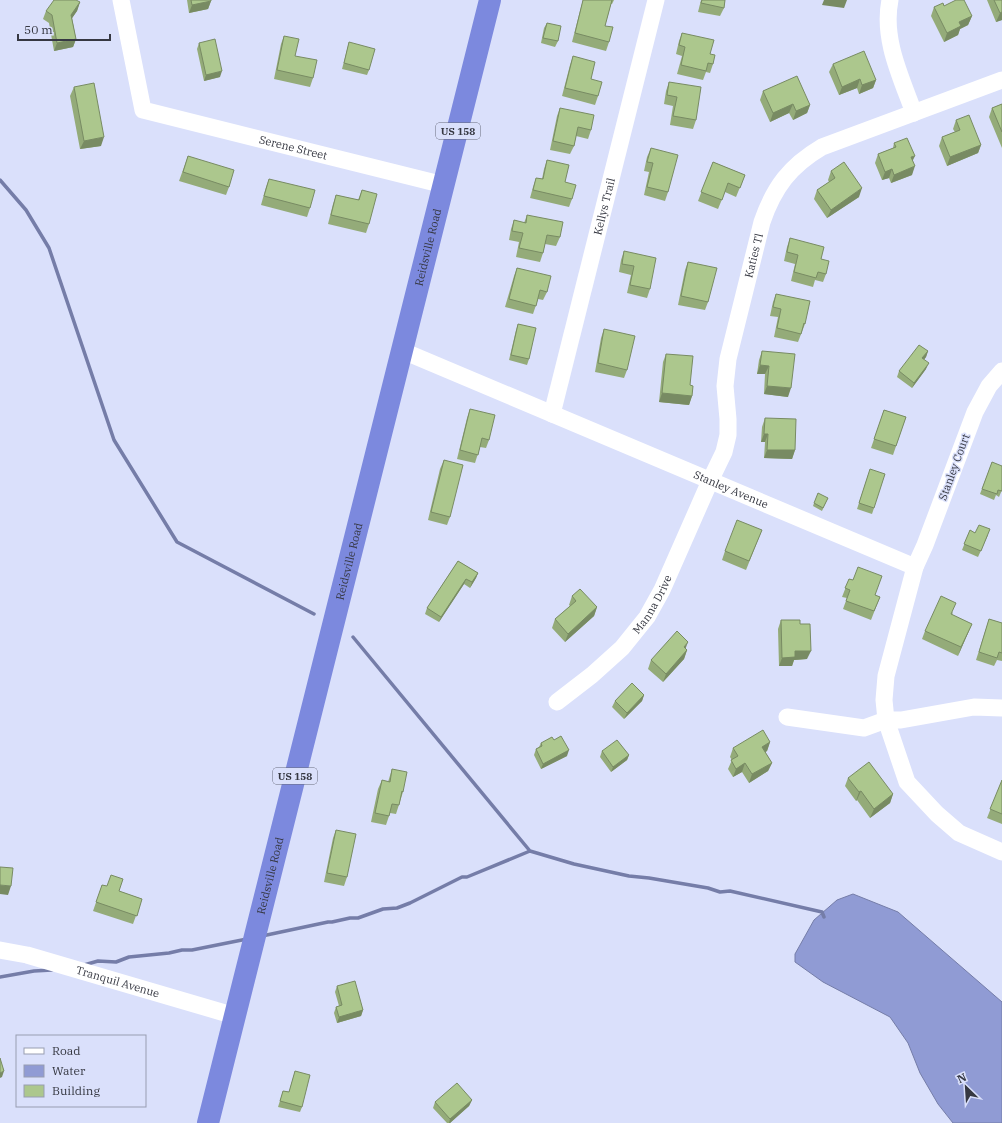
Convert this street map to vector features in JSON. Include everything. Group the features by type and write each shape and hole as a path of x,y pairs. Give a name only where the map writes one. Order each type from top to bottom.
{"highway":[{"name":"Reidsville Road","path":"208,1123 490,0"}],"street":[{"name":"Serene Street","path":"122,0 143,110 444,185"},
{"name":"Kellys Trail","path":"552,414 656,0"},
{"path":"890,0 888,24 890,43 914,112"},
{"name":"Katies Tl","path":"710,481 724,452 728,434 725,386 728,359 762,222 775,191 796,165 808,155 822,147 1002,80"},
{"name":"Stanley Avenue","path":"403,351 915,567"},
{"name":"Stanley Court","path":"915,567 974,412 989,386 1002,371"},
{"name":"Manna Drive","path":"557,702 592,675 617,652 647,617 662,590 710,481"},
{"path":"915,567 886,676 884,700 886,720 907,782 937,814 959,833 1002,852"},
{"path":"787,717 864,728 886,720 901,720 974,707 1002,708"},
{"name":"Tranquil Avenue","path":"0,950 28,955 235,1016"}],"water":[{"path":"853,894 898,912 1002,1002 1002,1123 953,1123 938,1104 920,1073 908,1043 890,1017 823,982 795,962 795,954 814,920 837,900"}],"building":[{"path":"54,0 76,0 80,2 71,15 76,39 57,43 52,15 46,11"},
{"path":"191,0 211,0 211,1 192,5"},
{"path":"583,0 612,0 605,26 613,27 609,42 575,33"},
{"path":"702,0 725,0 724,8 701,3"},
{"path":"956,0 964,0 972,16 959,22 961,26 947,33 934,7 943,3 944,6"},
{"path":"994,0 1002,0 1002,12 1000,13"},
{"path":"547,23 561,26 558,41 543,38"},
{"path":"682,33 714,40 710,54 715,55 713,64 708,63 706,71 681,65 685,47 679,45"},
{"path":"284,36 299,39 295,56 317,60 313,78 277,70"},
{"path":"215,39 222,71 206,75 199,43"},
{"path":"349,42 375,49 369,70 344,63"},
{"path":"864,51 876,80 862,85 860,79 842,87 833,64"},
{"path":"573,56 595,62 591,79 602,82 598,96 565,88"},
{"path":"797,76 810,105 796,111 793,104 773,113 763,91"},
{"path":"669,82 701,87 696,120 673,116 677,97 667,95"},
{"path":"94,83 104,137 84,141 74,87"},
{"path":"1002,104 1002,132 992,108"},
{"path":"560,108 594,115 591,130 578,127 574,146 553,141"},
{"path":"969,115 981,145 950,157 942,137 960,130 956,120"},
{"path":"907,138 915,156 911,157 915,166 894,175 892,169 885,172 878,154 896,147 894,143"},
{"path":"651,148 678,155 668,192 647,187 653,163 647,162"},
{"path":"188,156 234,170 229,187 183,172"},
{"path":"547,160 569,165 565,182 576,185 572,199 533,190 536,178 543,179"},
{"path":"713,162 745,175 740,188 728,183 722,200 701,192"},
{"path":"844,162 862,188 831,210 817,190 835,178 831,171"},
{"path":"269,179 315,190 310,208 264,196"},
{"path":"362,190 377,194 369,224 331,215 336,195 359,200"},
{"path":"527,215 563,222 560,237 547,235 543,253 519,248 523,233 512,231 514,220 526,223"},
{"path":"790,238 824,247 821,259 829,261 826,274 818,272 816,278 794,272 798,255 787,252"},
{"path":"624,251 656,258 650,289 630,285 634,266 622,264"},
{"path":"688,262 717,268 708,302 681,296"},
{"path":"517,268 551,276 547,292 540,290 536,306 509,299"},
{"path":"776,294 810,301 805,324 804,323 801,334 777,328 781,309 773,307"},
{"path":"518,324 536,328 529,359 511,355"},
{"path":"604,329 635,336 627,370 598,363"},
{"path":"919,345 928,351 922,358 929,363 914,383 899,371"},
{"path":"762,351 795,354 791,388 767,386 769,366 760,365"},
{"path":"666,354 693,356 690,385 693,386 692,396 662,393"},
{"path":"470,409 495,415 489,440 482,438 478,455 460,450"},
{"path":"884,410 906,417 896,446 874,439"},
{"path":"765,418 796,419 795,450 767,450 768,434 764,434"},
{"path":"444,460 463,465 450,517 431,512"},
{"path":"992,462 1002,466 1002,491 998,490 997,494 982,489"},
{"path":"870,469 885,474 874,508 859,503"},
{"path":"818,493 828,498 823,508 814,503"},
{"path":"737,520 762,530 749,561 725,551"},
{"path":"979,525 990,529 981,551 964,544 970,530 975,533"},
{"path":"458,561 478,573 472,582 466,579 441,617 427,608"},
{"path":"858,567 882,576 875,595 880,597 874,611 846,601 850,590 845,588 849,579 853,580"},
{"path":"580,589 597,607 568,634 555,619 576,601 572,596"},
{"path":"941,596 956,603 951,614 972,624 961,647 925,631"},
{"path":"989,619 1002,623 1002,653 999,652 997,658 979,652"},
{"path":"781,620 800,620 800,624 810,624 811,651 795,651 795,657 782,658"},
{"path":"677,631 688,642 684,647 687,650 666,674 651,660"},
{"path":"632,683 644,695 627,713 615,701"},
{"path":"763,730 770,742 762,747 772,763 752,774 745,763 736,769 731,760 738,756 733,748"},
{"path":"561,736 569,750 543,764 536,749 542,746 541,743 552,737 554,740"},
{"path":"617,740 629,755 613,767 602,751"},
{"path":"869,762 893,794 874,809 861,791 859,792 848,778"},
{"path":"392,769 407,772 399,805 392,804 389,816 375,813 382,780 390,782"},
{"path":"1002,780 1002,814 990,809"},
{"path":"336,830 356,834 347,877 327,873"},
{"path":"0,867 13,868 11,886 0,885"},
{"path":"111,875 123,879 119,891 142,899 137,916 96,902 102,885 107,886"},
{"path":"355,981 363,1010 339,1017 336,1007 342,1005 337,986"},
{"path":"0,1058 4,1071 0,1073"},
{"path":"295,1071 310,1075 302,1107 280,1101 283,1091 289,1092"},
{"path":"457,1083 472,1100 450,1119 435,1102"}],"waterway":[{"path":"0,180 26,210 49,248 114,440 177,542 314,614"},
{"path":"353,637 530,851 574,864 629,876 708,888 720,892 730,891 822,912 824,917"},
{"path":"262,936 328,922 358,918 383,909 397,908 462,877 467,877 530,851"},
{"path":"84,965 98,961 116,962 129,957 192,950 247,939"},
{"path":"0,977 34,971 52,970"}]}
